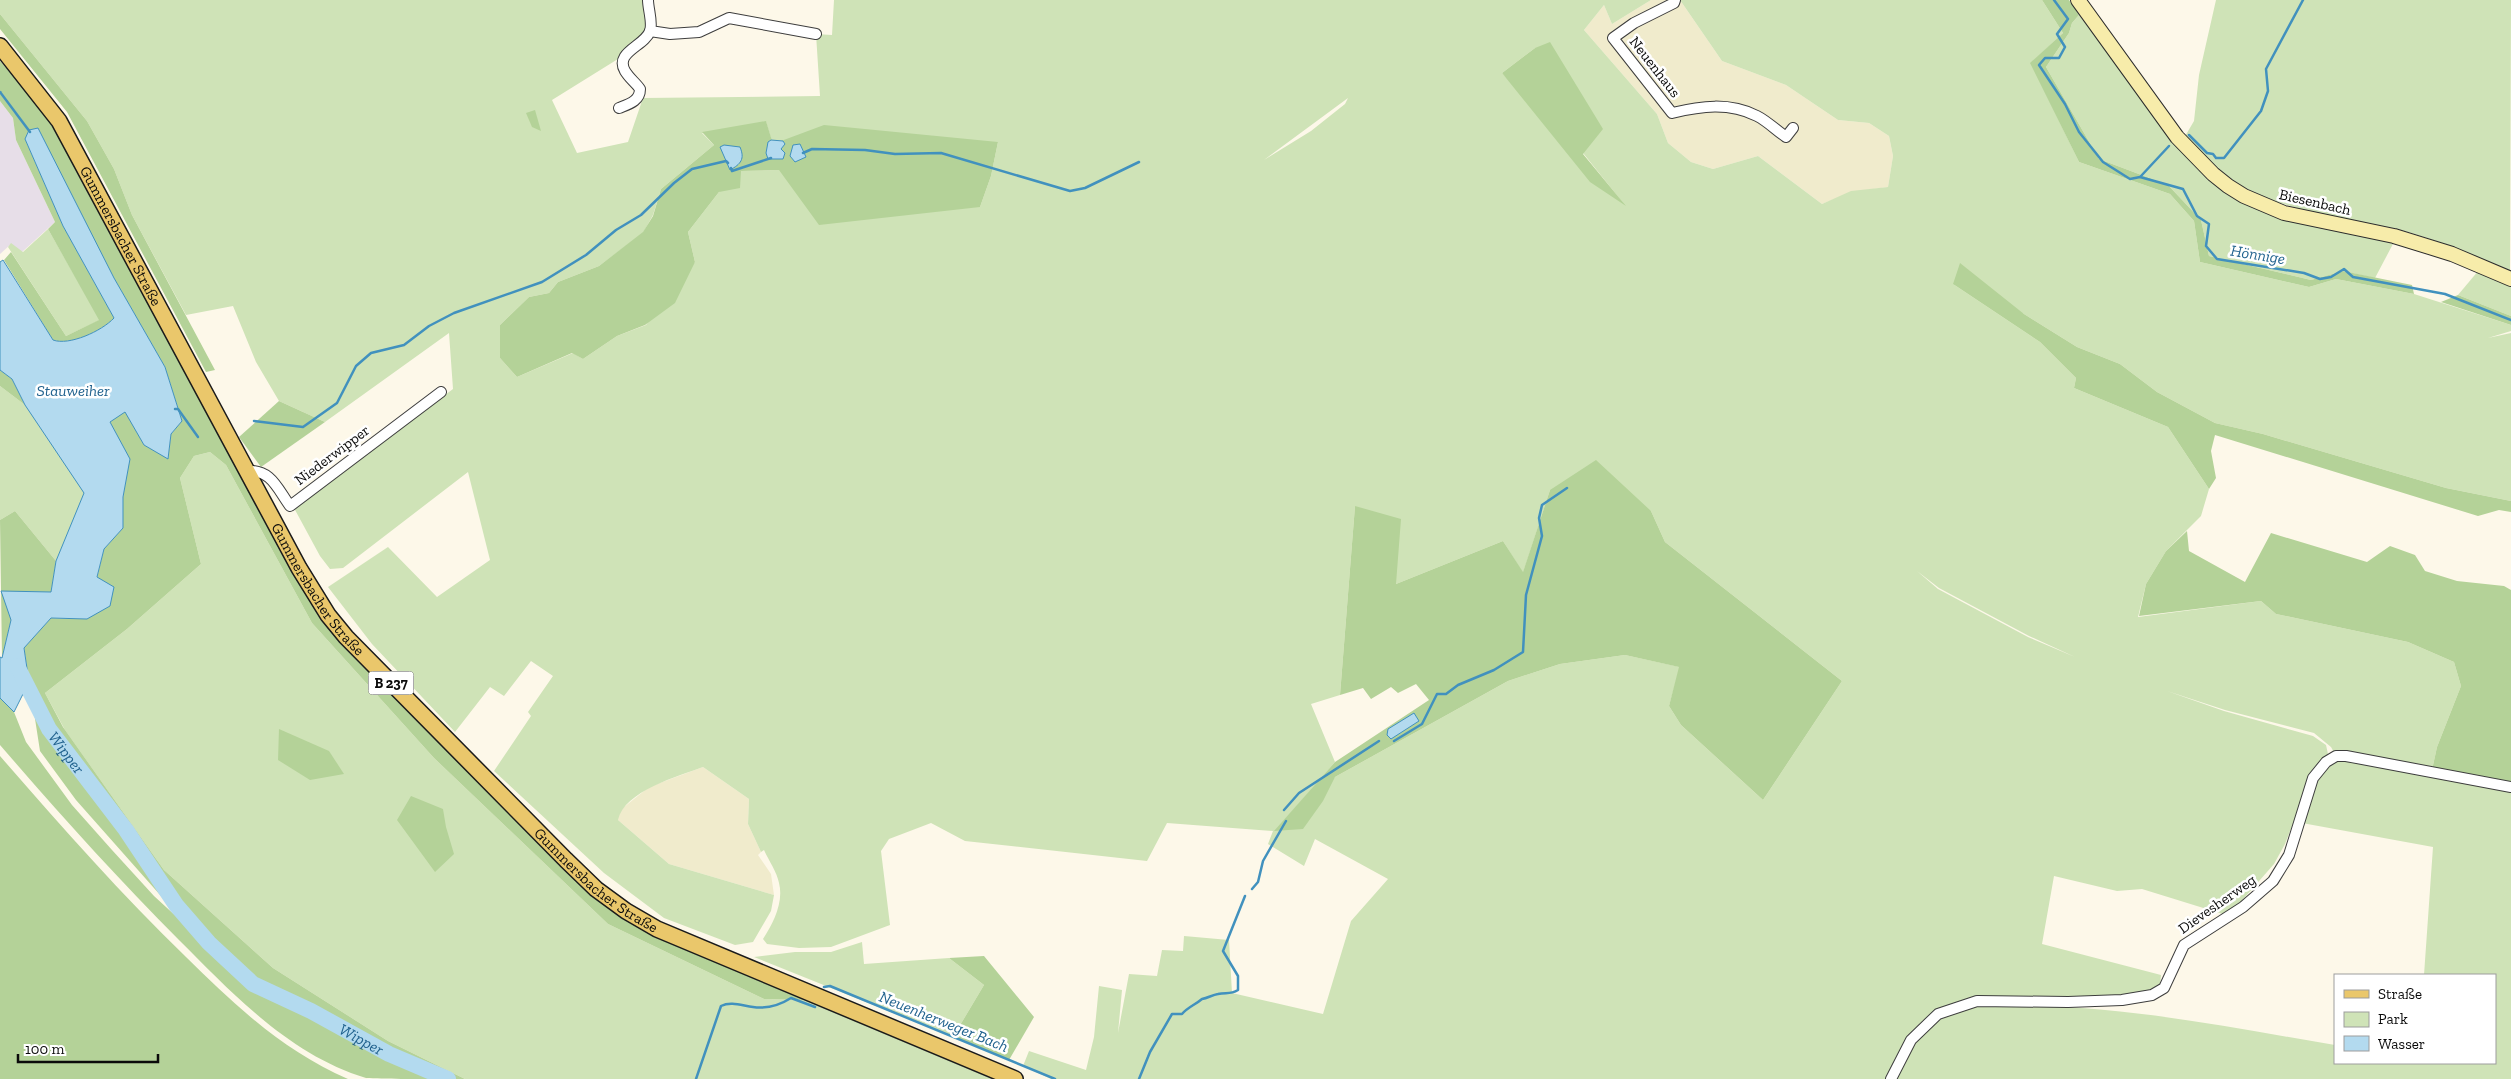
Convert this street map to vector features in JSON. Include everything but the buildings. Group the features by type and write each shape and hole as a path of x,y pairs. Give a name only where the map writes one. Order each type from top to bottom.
{"main road":[{"name":"Biesenbach","path":"2078,0 2177,137 2206,169 2228,186 2244,196 2284,213 2394,236 2459,257 2511,279"},
{"name":"Gummersbacher Straße","path":"0,46 59,121 246,471 313,592 346,637 596,889 626,911 657,929 1015,1079"}],"street":[{"path":"619,108 635,100 640,95 640,89 626,72 623,62 626,54 642,42 650,31 648,0"},
{"name":"Neuenhaus","path":"1675,0 1674,3 1634,23 1613,38 1672,113 1696,107 1720,105 1756,116 1786,137 1793,128"},
{"path":"650,31 670,34 699,32 729,18 816,34"},
{"name":"Niederwipper","path":"246,471 258,470 267,475 290,506 442,392"},
{"name":"Dievesherweg","path":"1891,1079 1912,1040 1938,1014 1977,1001 2068,1002 2122,1000 2152,995 2164,988 2184,945 2242,907 2273,881 2289,855 2313,778 2326,762 2336,756 2346,756 2511,786"}],"shaded area":[{"path":"1651,0 1680,0 1722,61 1786,85 1838,120 1869,123 1889,136 1893,156 1888,187 1852,192 1822,204 1758,156 1713,169 1691,162 1668,143 1657,114 1584,30 1604,5 1612,24"},
{"path":"0,101 13,118 16,140 55,222 22,252 11,244 0,254"},
{"path":"703,767 749,799 748,824 761,852 758,855 771,874 774,895 669,864 618,820 619,811 649,787"}],"green space":[{"path":"0,0 645,0 646,29 626,54 552,100 577,153 628,142 643,98 820,96 816,34 832,35 834,0 1651,0 1612,24 1604,5 1584,30 1657,114 1668,143 1691,162 1713,169 1758,156 1822,204 1851,191 1888,187 1893,156 1889,136 1869,123 1838,120 1786,85 1722,61 1680,0 2042,0 2063,33 2031,63 2079,162 2170,194 2194,221 2200,262 2309,287 2336,279 2414,294 2511,325 2511,331 2488,338 2511,333 2511,501 2446,488 2263,434 2215,423 2157,392 2120,364 2077,347 2024,314 1953,284 2040,342 2076,378 2074,388 2168,427 2209,489 2201,516 2166,551 2146,584 2138,617 2261,601 2276,614 2408,642 2454,662 2461,686 2437,747 2432,770 2336,756 2331,747 2314,733 2225,710 2167,691 2224,711 2313,736 2326,745 2328,754 2311,777 2285,844 2274,864 2238,905 2226,915 2142,889 2117,891 2054,876 2042,944 2161,975 2160,986 2132,996 1978,999 1937,1012 1888,1079 1051,1079 1023,1066 1029,1051 1086,1070 1094,1037 1099,986 1122,990 1118,1033 1129,974 1157,976 1162,950 1183,951 1184,936 1229,940 1232,993 1323,1014 1351,921 1388,879 1315,839 1304,866 1268,844 1273,831 1167,823 1147,861 965,841 931,823 889,839 881,851 890,925 831,947 799,948 767,944 763,939 774,920 779,905 780,890 777,875 764,850 761,852 748,824 749,799 703,767 667,780 641,793 622,810 618,820 669,864 774,895 771,911 753,942 735,945 664,918 604,873 494,771 531,716 528,712 553,676 531,661 504,696 490,687 455,732 372,644 328,587 388,547 437,597 490,560 468,472 343,568 330,569 320,556 294,508 453,389 449,333 325,422 279,401 256,362 233,306 186,315 132,215 114,169 87,121 0,14","holes":["1535,48 1583,153 1624,204 1502,73","1348,98 1345,104 1311,131 1264,160","766,122 773,145 998,142 991,176 980,207 779,170 740,171 719,192 688,232 695,262 646,325 617,336 583,359 573,353 517,377 500,358 500,325 529,297 549,293 558,282 599,266 643,233 653,215 661,189 714,145 702,133","1550,490 1651,511 1665,542 1842,681 1763,800 1681,725 1669,706 1680,667 1625,655 1560,664 1508,681 1335,777 1275,831 1335,762 1311,704 1340,695 1355,506 1396,584 1503,541 1523,573","1917,571 1939,588 2029,636 2075,657 2028,637 1938,589"]},
{"path":"2042,0 2069,0 2079,15 2072,23 2069,33 2046,67 2099,159 2168,185 2201,220 2209,256 2311,280 2343,271 2412,285 2414,294 2336,279 2309,287 2200,262 2194,221 2170,194 2079,162 2030,63 2063,33"},
{"path":"2216,0 2511,0 2510,272 2429,238 2303,209 2256,194 2234,182 2210,164 2184,138 2194,121 2199,75"},
{"path":"0,14 87,121 114,169 132,215 215,370 206,372 67,112 0,29"},
{"path":"2079,15 2173,140 2207,178 2240,201 2394,242 2375,278 2343,271 2311,280 2209,256 2201,220 2168,185 2099,159 2046,67 2069,33 2072,23"},
{"path":"1550,42 1603,129 1583,154 1626,206 1590,182 1502,73 1535,48"},
{"path":"0,61 38,104 63,143 308,597 346,646 590,891 716,960 805,1000 764,999 608,924 434,758 312,623 226,465 210,452 194,456 180,478 201,564 127,629 45,693 63,727 164,870 273,968 388,1041 465,1079 452,1079 385,1053 254,982 161,896 76,800 40,751 24,648 51,618 87,619 104,549 123,528 123,497 129,459 110,422 125,411 144,445 168,458 171,434 182,421 165,367 29,130 25,139 63,226 114,318 102,328 77,339 68,341 53,340 4,260 11,252 66,336 99,320 48,229 55,222 16,140 13,118 0,101"},
{"path":"535,110 541,131 532,127 526,113"},
{"path":"766,121 773,144 824,125 998,142 991,176 980,207 819,225 779,170 741,171 740,188 719,192 688,232 695,262 675,303 645,325 617,336 583,359 572,353 517,377 500,358 500,325 529,297 549,293 558,282 599,266 643,232 653,216 661,189 714,145 702,132"},
{"path":"48,229 100,320 66,336 8,247 11,243 23,252"},
{"path":"1960,263 2024,314 2077,347 2120,364 2157,392 2215,423 2263,434 2446,488 2511,501 2511,512 2499,510 2478,516 2215,435 2211,451 2216,478 2209,489 2168,427 2074,388 2076,378 2040,342 1953,284"},
{"path":"2479,270 2511,286 2511,316 2458,295"},
{"path":"2458,295 2511,316 2511,325 2441,302"},
{"path":"0,370 12,379 25,405 0,386"},
{"path":"0,386 25,405 85,493 56,561 15,511 0,520"},
{"path":"279,401 325,422 261,467 239,437"},
{"path":"210,452 226,465 312,623 434,758 608,924 764,999 805,1000 993,1079 465,1079 388,1041 273,968 164,870 65,730 45,693 127,629 201,564 180,478 194,456"},
{"path":"1596,460 1651,511 1665,542 1842,681 1763,800 1681,725 1669,706 1679,667 1625,655 1560,664 1508,681 1335,777 1323,801 1303,829 1274,831 1335,762 1429,700 1416,684 1398,693 1391,687 1371,699 1363,688 1340,695 1355,506 1401,519 1396,584 1503,541 1523,572 1550,490"},
{"path":"15,511 56,561 51,592 11,620 2,658 0,520"},
{"path":"2187,531 2189,551 2245,582 2271,533 2367,562 2390,546 2415,555 2425,571 2457,581 2504,586 2511,590 2511,784 2432,770 2437,747 2461,686 2454,662 2408,642 2276,614 2261,601 2139,616 2146,584 2166,551"},
{"path":"0,698 14,712 26,742 72,805 154,896 252,986 386,1059 438,1079 366,1078 338,1068 288,1039 242,1002 133,893 0,745"},
{"path":"279,729 329,751 344,774 310,780 278,760"},
{"path":"0,756 114,883 223,993 281,1041 324,1068 348,1079 0,1079"},
{"path":"2345,759 2511,790 2511,1079 1895,1079 1919,1038 1932,1024 1961,1010 1984,1006 2068,1007 2106,1010 2221,1025 2334,1045 2334,1064 2496,1064 2496,974 2424,974 2433,847 2302,823 2314,784 2325,768"},
{"path":"411,796 443,809 454,854 435,872 397,820"},
{"path":"862,942 864,964 949,958 984,985 953,1037 754,957 795,952 831,952"},
{"path":"984,956 1034,1017 1009,1060 953,1037 984,985 949,958"}],"water":[{"name":"Stauweiher","path":"38,128 114,278 165,367 182,421 171,434 168,459 144,445 125,412 110,422 130,459 123,497 123,528 104,549 97,577 114,587 110,606 87,619 51,618 24,648 29,682 14,712 0,698 0,657 2,658 11,620 1,591 51,592 56,561 84,493 25,405 12,379 0,370 0,262 3,260 53,340 68,341 85,336 102,328 114,318 63,226 25,139 29,130"},
{"path":"771,140 783,141 785,144 781,149 785,153 783,159 768,159 766,153 768,142"},
{"path":"800,144 806,157 795,162 790,156 793,145"},
{"path":"724,145 740,147 742,155 741,161 737,166 730,170 720,147"},
{"path":"1414,713 1419,721 1391,739 1387,735 1388,729"}],"waterway":[{"name":"Hönnige","path":"2054,0 2068,19 2057,34 2065,47 2059,58 2045,58 2039,65 2065,104 2079,132 2103,162 2130,179 2140,177 2183,189 2197,216 2209,224 2206,246 2217,259 2304,273 2320,279 2331,277 2344,269 2353,277 2445,294 2511,320"},
{"path":"2189,135 2207,153 2213,154 2216,158 2224,158 2261,111 2268,91 2266,69 2303,0"},
{"path":"0,92 30,132"},
{"path":"2141,176 2169,146"},
{"path":"803,153 812,149 865,150 895,154 941,153 1070,191 1085,188 1139,162"},
{"path":"731,168 732,171 771,158"},
{"path":"254,421 303,427 337,403 356,366 371,353 404,345 429,326 454,313 542,282 586,255 616,230 641,215 674,183 692,169 726,161 728,163"},
{"path":"175,409 178,409 198,437"},
{"path":"1394,741 1422,724 1437,694 1446,694 1458,685 1494,670 1523,652 1526,595 1542,536 1539,518 1542,505 1567,488"},
{"name":"Wipper","path":"17,666 49,729 126,830 176,905 209,943 253,984 311,1011 389,1054 448,1079"},
{"path":"1284,810 1299,793 1379,741"},
{"path":"1252,889 1258,882 1263,861 1286,821"},
{"path":"1139,1079 1150,1052 1172,1014 1182,1014 1202,999 1238,990 1238,976 1223,951 1245,896"},
{"name":"Neuenherweger Bach","path":"824,987 830,986 1055,1079"},
{"name":"Neuenherweger Bach","path":"696,1079 721,1006 733,1004 768,1007 791,998 815,1007"}]}
